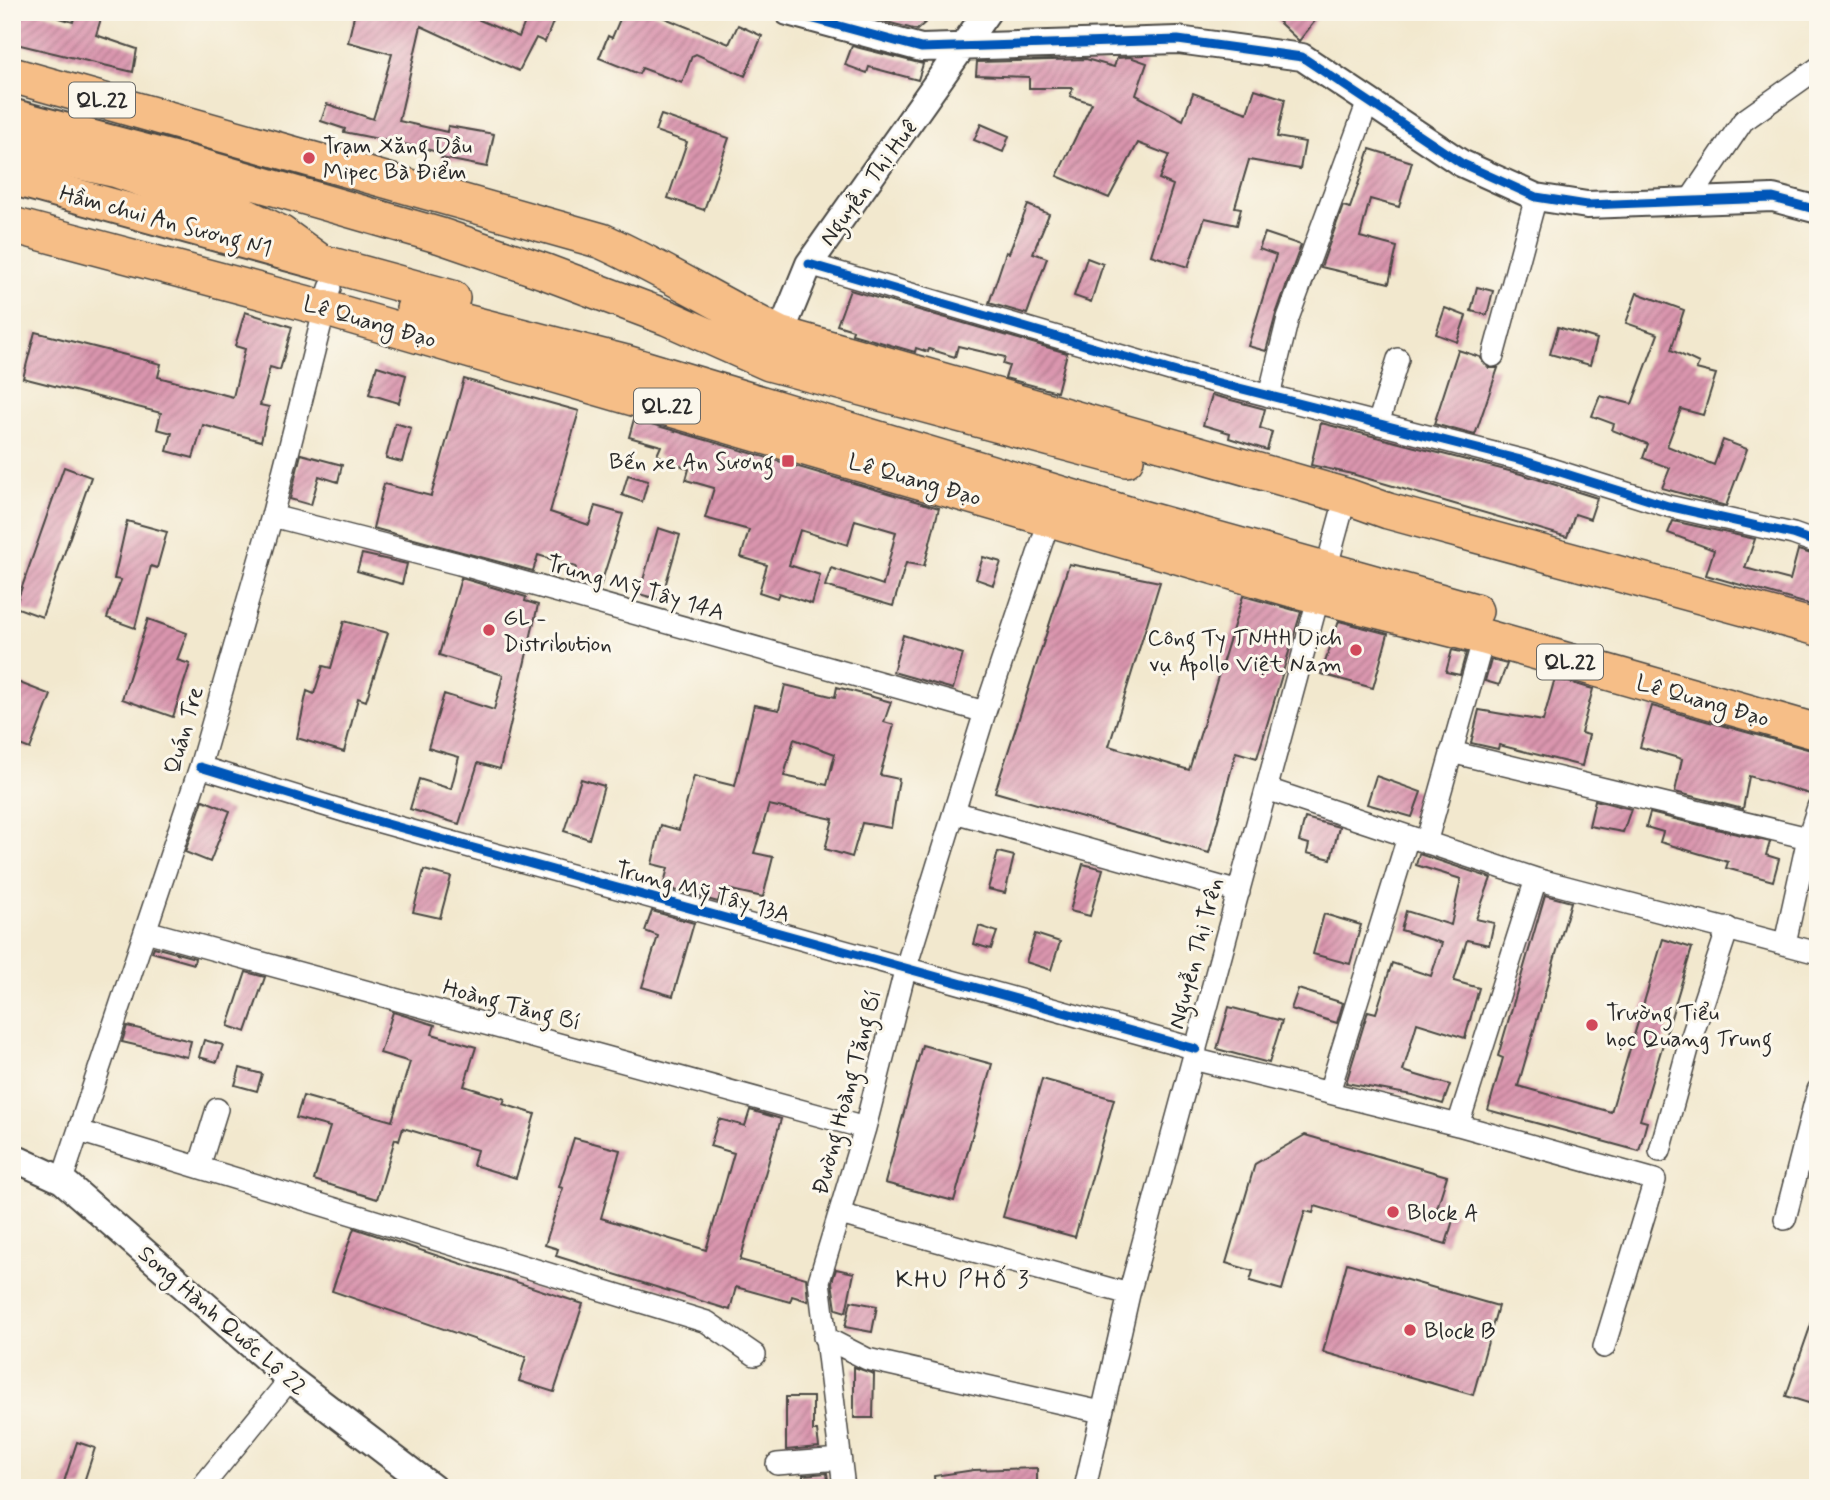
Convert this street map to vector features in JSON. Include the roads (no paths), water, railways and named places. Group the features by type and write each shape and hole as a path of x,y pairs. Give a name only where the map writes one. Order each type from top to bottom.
{"highway":[{"name":"Lê Quang Đạo","path":"12,75 602,241 658,266 719,303 774,349"},
{"name":"Lê Quang Đạo","path":"12,147 117,170 237,212 280,233 325,286"},
{"name":"Lê Quang Đạo","path":"117,170 184,162 441,236 668,318 1343,507 1818,652"},
{"name":"Lê Quang Đạo","path":"12,209 325,286 1050,518 1139,530"},
{"path":"502,213 576,283"},
{"name":"Lê Quang Đạo","path":"12,225 325,286 457,299 626,363 1139,530 1323,582 1818,710"},
{"name":"Lê Quang Đạo","path":"1343,507 1388,511 1818,628"},
{"name":"Lê Quang Đạo","path":"1323,582 1484,637 1818,733"}],"main road":[{"path":"12,116 184,162"},
{"name":"Hầm chui An Sương N1","path":"12,178 325,286"}],"street":[{"path":"788,12 920,48 965,49 1178,40 1302,57 1461,163 1536,197 1587,205 1773,198 1818,210"},
{"name":"Nguyễn Thị Huê","path":"774,349 809,264 965,49 988,12"},
{"path":"1689,201 1744,121 1818,68"},
{"path":"1269,396 1288,318 1368,99"},
{"path":"1493,356 1536,197"},
{"path":"809,264 1180,373 1525,461 1668,506 1794,534 1818,543"},
{"name":"Quán Tre","path":"62,1180 200,767 272,516 325,286"},
{"path":"1378,424 1398,359"},
{"name":"Nguyễn Thị Trên","path":"1085,1488 1129,1294 1343,507"},
{"name":"Trung Mỹ Tây 14A","path":"272,516 459,564 985,712"},
{"name":"Đường Hoàng Tăng Bí","path":"844,1488 819,1281 865,1128 906,967 985,712 1050,518"},
{"path":"1329,1092 1417,840 1451,752 1484,637"},
{"path":"1451,752 1808,838"},
{"name":"Trung Mỹ Tây 13A","path":"200,767 373,820 906,967 1195,1054 1655,1180 1604,1348"},
{"path":"1267,789 1535,879 1818,953"},
{"path":"1785,943 1808,838 1818,807"},
{"path":"954,812 1239,892"},
{"path":"1458,1125 1535,879"},
{"path":"1660,1151 1689,1045 1728,928"},
{"name":"Hoàng Tăng Bí","path":"146,931 865,1128"},
{"path":"1785,1219 1818,1090"},
{"path":"199,1167 217,1109"},
{"path":"79,1131 707,1322 755,1355"},
{"name":"Song Hành Quốc Lộ 22","path":"12,1157 62,1180 290,1379 433,1488"},
{"path":"841,1214 1129,1294"},
{"path":"824,1337 867,1359 1101,1412"},
{"path":"201,1488 290,1379"},
{"path":"777,1464 840,1459"}],"place":[{"name":"Trạm Xăng Dầu Mipec Bà Điểm","path":"309,158"},
{"name":"Bến xe An Sương","path":"788,461"},
{"name":"GL - Distribution","path":"489,630"},
{"name":"Công Ty TNHH Dịch vụ Apollo Việt Nam","path":"1356,650"},
{"name":"Trường Tiểu học Quang Trung","path":"1592,1025"},
{"name":"Block A","path":"1393,1212"},
{"name":"Block B","path":"1410,1330"}],"district":[{"name":"KHU PHỐ 3","path":"963,1279"}]}
